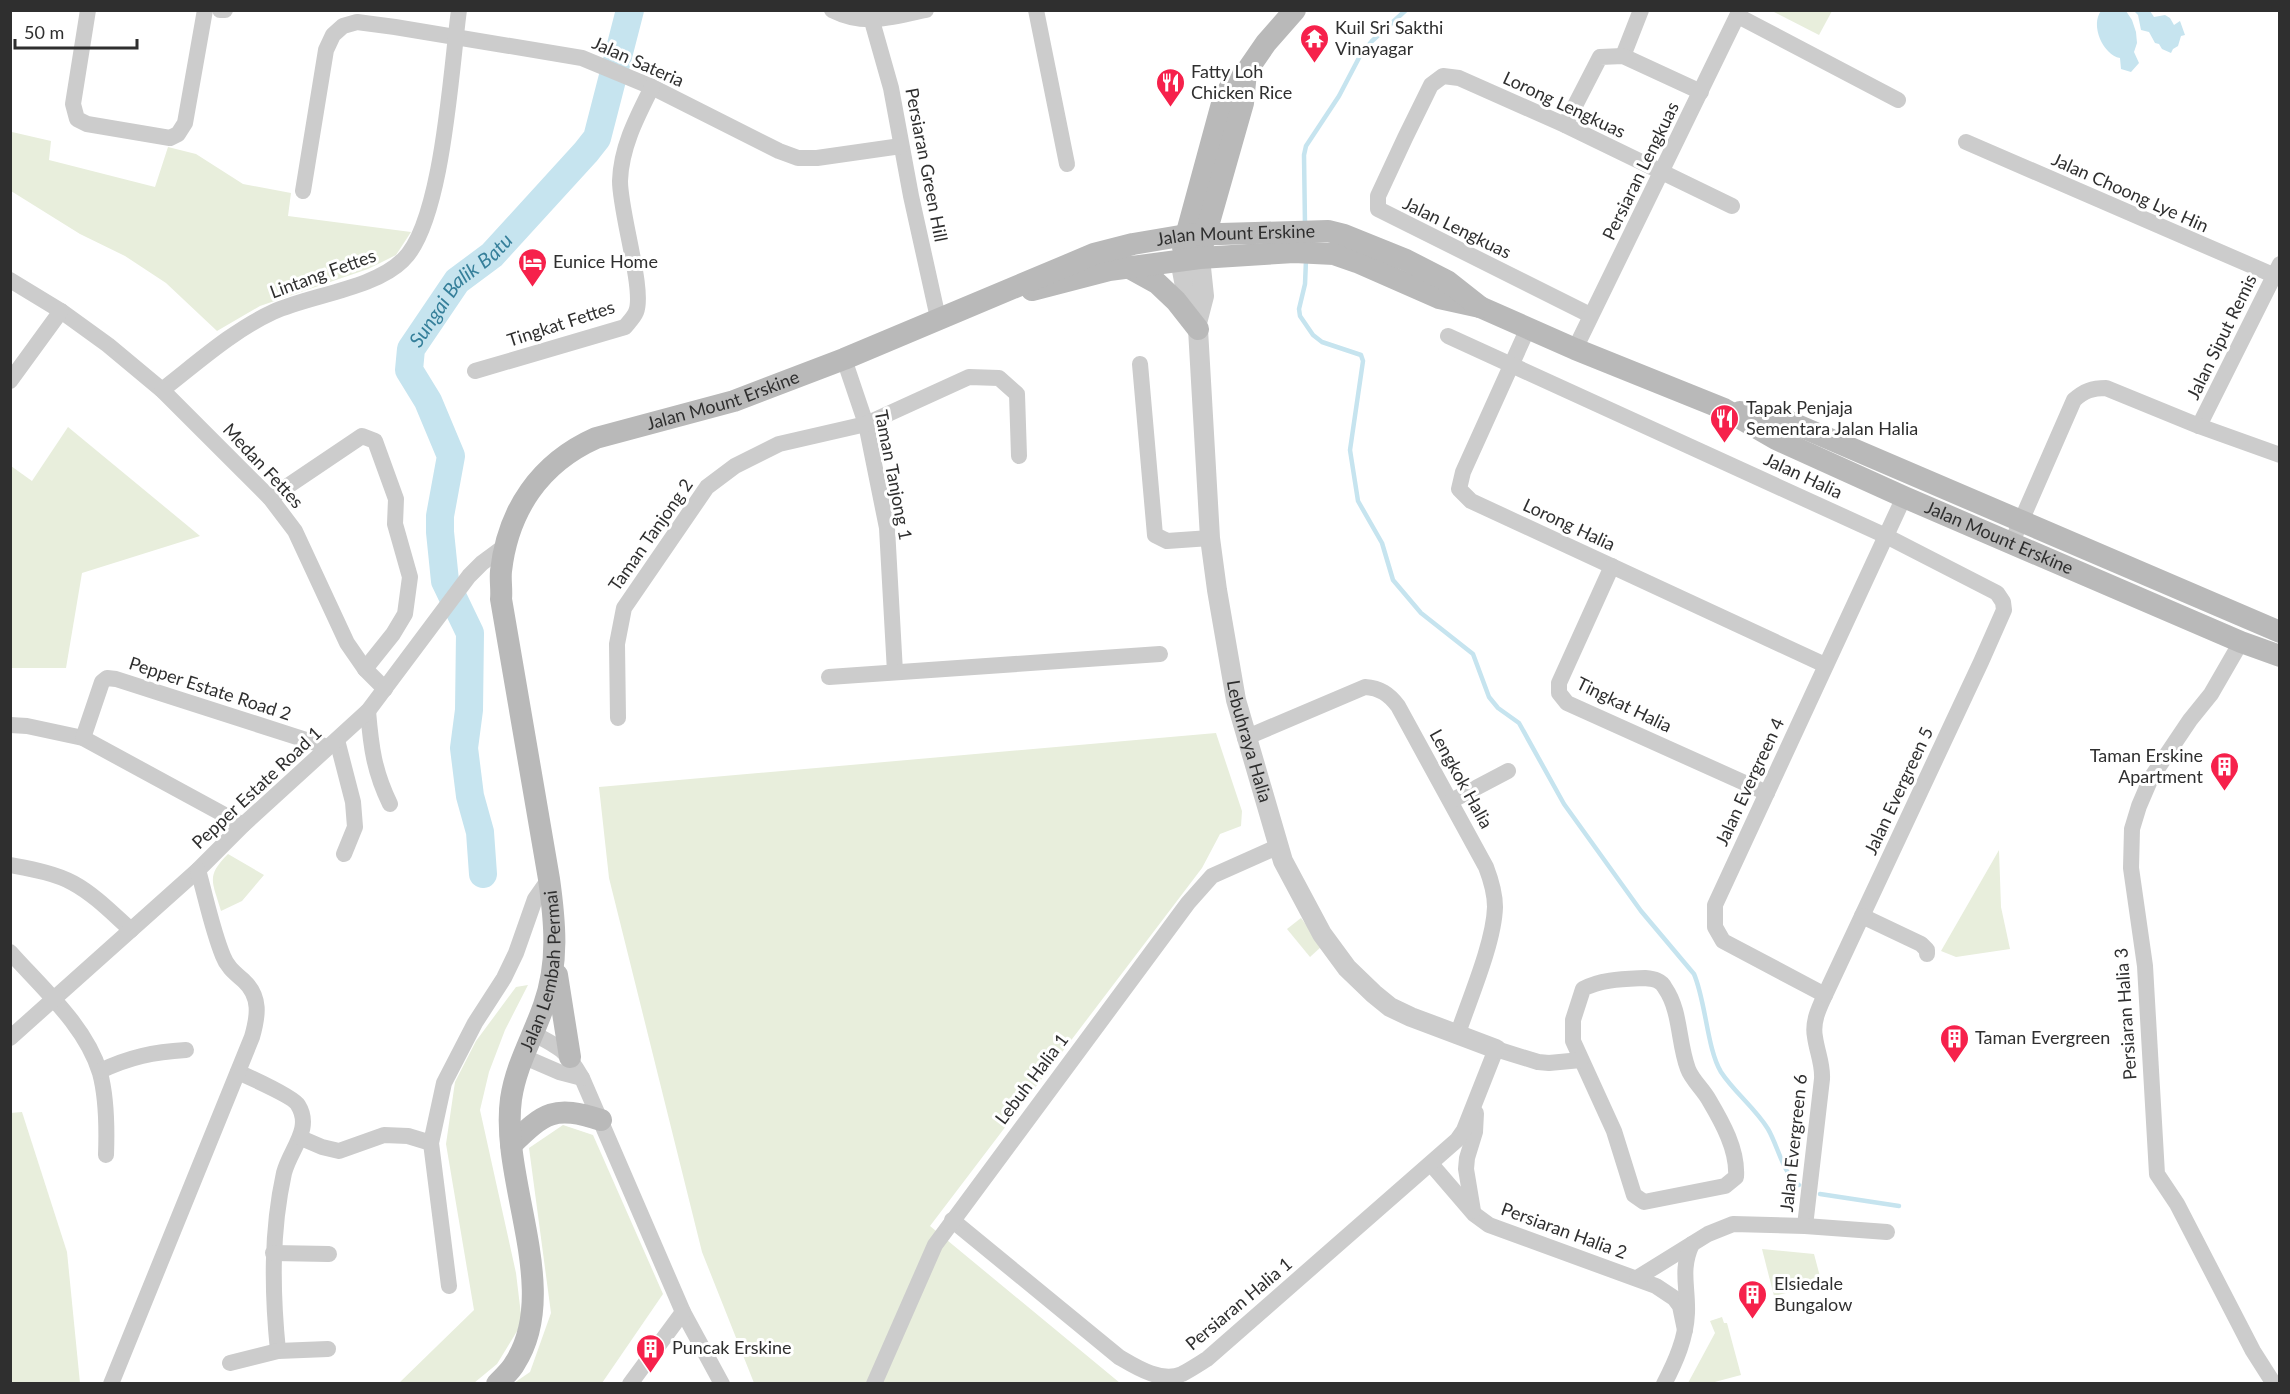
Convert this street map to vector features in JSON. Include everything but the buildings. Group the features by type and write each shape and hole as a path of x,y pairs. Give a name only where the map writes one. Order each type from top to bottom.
{"main road":[{"path":"1190,259 1223,99 1232,84 1246,72 1266,43 1295,10"},
{"name":"Jalan Mount Erskine","path":"984,301 1128,267 1304,242 1328,231 1344,235 1406,260 1448,281 1480,307 1575,349 1725,410 1776,439 2011,544 2241,642 2280,656"},
{"name":"Jalan Mount Erskine","path":"505,546 508,534 529,492 553,464 578,446 627,429 734,401 844,359 1094,254 1133,244 1196,234 1304,242"},
{"path":"1128,267 1157,284 1176,301 1197,326"},
{"name":"Jalan Mount Erskine","path":"1725,410 1790,422 2280,632"},
{"path":"1830,440 1855,461 1899,481 1905,491 1904,497"},
{"path":"1904,497 1912,492 1920,491 1960,507 1976,503"},
{"name":"Jalan Lembah Permai","path":"497,1383 515,1364 526,1341 533,1312 530,1264 511,1145 511,1101 522,1056 544,1005 554,959 555,920 505,627 501,573 505,546"},
{"path":"2132,568 2153,589 2233,626 2240,634 2241,642"},
{"path":"2241,642 2253,633 2280,642"},
{"path":"554,959 570,1057"},
{"path":"511,1145 545,1115 558,1112 579,1114 601,1120"}],"street":[{"path":"88,10 73,104 77,119 87,124 170,138 178,134 185,123 206,10"},
{"name":"Lintang Fettes","path":"162,390 250,324 275,312 349,288 388,272 404,260 416,243 429,213 440,159 459,10"},
{"path":"841,13 872,21 926,10"},
{"path":"1036,10 1067,164"},
{"path":"1623,56 1641,10"},
{"path":"1739,13 1898,100"},
{"name":"Persiaran Lengkuas","path":"1575,349 1739,13"},
{"name":"Persiaran Green Hill","path":"872,21 891,88 901,146 938,318"},
{"name":"Jalan Sateria","path":"303,191 326,50 333,35 343,26 357,22 456,36 582,58 652,87 779,151 798,158 817,158 901,146"},
{"path":"1565,125 1600,57 1623,56 1701,92"},
{"name":"Lorong Lengkuas","path":"1443,76 1459,78 1565,125 1732,207"},
{"name":"Jalan Lengkuas","path":"1443,76 1431,85 1378,196 1378,209 1590,315"},
{"name":"Tingkat Fettes","path":"475,371 625,327 636,313 639,297 623,217 620,183 622,159 630,131 652,87"},
{"name":"Jalan Choong Lye Hin","path":"1966,142 2278,273"},
{"name":"Lebuhraya Halia","path":"1190,259 1204,296 1197,326 1210,538 1236,700 1277,847 1312,919 1347,968 1390,1007 1457,1036 1496,1049"},
{"name":"Jalan Siput Remis","path":"2199,426 2278,273"},
{"name":"Medan Fettes","path":"10,280 62,311 108,345 162,390 270,498 295,531 347,643 365,669 385,688"},
{"path":"10,381 62,311"},
{"name":"Lorong Halia","path":"1528,328 1462,472 1459,489 1471,501 1825,664"},
{"name":"Jalan Halia","path":"1448,336 1886,536 1997,593 2003,602"},
{"name":"Taman Tanjong 1","path":"844,359 866,424 887,528 895,672"},
{"path":"1140,364 1155,535 1167,541 1210,538"},
{"name":"Taman Tanjong 2","path":"618,718 617,644 624,608 706,487 735,466 779,444 866,424 969,377 999,378 1017,394 1019,456"},
{"path":"2011,544 2074,400 2094,388 2106,388 2199,426 2280,455"},
{"path":"270,498 362,436 375,441 396,499 395,524 410,577 405,614 393,634 365,669"},
{"name":"Jalan Evergreen 4","path":"1825,995 1724,941 1715,927 1714,905 1904,497"},
{"name":"Pepper Estate Road 1","path":"10,1038 198,870 243,825 368,711 469,576 505,546"},
{"name":"Tingkat Halia","path":"1612,566 1559,682 1559,693 1567,703 1767,793"},
{"name":"Jalan Evergreen 5","path":"1825,995 1981,662 2004,610 2003,602"},
{"name":"Persiaran Halia 3","path":"2241,642 2211,694 2190,720 2151,778 2132,829 2131,868 2145,966 2157,1174 2177,1204 2253,1351 2274,1383"},
{"path":"829,677 1160,654"},
{"name":"Pepper Estate Road 2","path":"83,738 102,682 107,678 333,744"},
{"name":"Lengkok Halia","path":"1245,738 1356,689 1376,688 1391,697 1398,706 1486,867 1492,885 1495,904 1491,936 1457,1036"},
{"path":"368,711 371,753 378,780 390,804"},
{"path":"10,725 27,726 83,738 243,825"},
{"path":"333,744 353,802 355,827 344,854"},
{"path":"1451,801 1508,771"},
{"name":"Lebuh Halia 1","path":"874,1383 935,1245 1188,903 1212,876 1277,847"},
{"path":"10,865 39,871 73,883 105,906 131,930"},
{"path":"111,1383 238,1072 258,1017 257,1002 252,991 231,971 223,957 198,870"},
{"path":"449,1286 431,1143 444,1083 475,1023 504,978 535,899 549,879"},
{"path":"1862,916 1921,944 1927,950 1927,954"},
{"path":"10,952 72,1020 83,1036 100,1071 107,1121 106,1155"},
{"path":"1622,979 1657,980 1665,987 1675,1013 1688,1069 1709,1100 1731,1143 1737,1167 1736,1178 1725,1186 1663,1199 1644,1202 1638,1200 1634,1195 1614,1131 1581,1060 1573,1041 1573,1020 1583,989 1592,984 1622,979"},
{"name":"Jalan Evergreen 6","path":"1805,1226 1822,1079 1822,1063 1814,1028 1825,995"},
{"path":"532,1033 557,1045 570,1057 582,1078 683,1312 722,1383"},
{"path":"1496,1049 1538,1062 1581,1060"},
{"name":"Persiaran Halia 1","path":"952,1220 1119,1357 1139,1369 1161,1376 1179,1375 1207,1359 1457,1140 1464,1130 1496,1049"},
{"path":"100,1071 128,1058 186,1050"},
{"path":"522,1056 559,1072 582,1078"},
{"path":"238,1072 297,1102 304,1116 301,1138 286,1168 277,1206 273,1253 274,1314 278,1352"},
{"path":"1474,1214 1466,1168 1475,1132 1477,1097"},
{"path":"301,1138 322,1147 339,1150 384,1135 408,1136 431,1143"},
{"name":"Persiaran Halia 2","path":"1431,1164 1474,1214 1499,1230 1656,1286 1674,1298 1680,1306 1685,1330"},
{"name":"Persiaran Halia 2","path":"1636,1278 1707,1234 1733,1224 1887,1232"},
{"path":"1664,1383 1677,1358 1685,1330 1687,1311 1684,1266 1692,1244"},
{"path":"273,1253 329,1254"},
{"path":"630,1383 683,1312"},
{"path":"230,1363 278,1352 328,1349"}],"green space":[{"path":"1770,10 1832,10 1832,11 1819,35"},
{"path":"11,130 51,141 49,160 155,187 168,147 196,154 243,184 291,193 288,216 411,232 396,255 368,269 260,306 217,331 166,283 125,256 80,234 11,191"},
{"path":"68,427 200,536 82,573 66,668 11,668 11,466 32,481"},
{"path":"1216,733 1242,811 1241,826 1220,834 1202,868 930,1226 1120,1383 754,1383 702,1252 609,878 599,787"},
{"path":"1999,850 2001,907 2010,949 1956,957 1941,951"},
{"path":"228,854 264,875 242,901 221,911 213,880 216,869"},
{"path":"1301,918 1322,946 1310,957 1287,929"},
{"path":"528,985 505,1030 489,1072 480,1110 516,1273 522,1323 497,1364 474,1383 398,1384 474,1310 446,1144 455,1082 476,1041 516,987"},
{"path":"22,1112 67,1252 80,1383 11,1383 10,1113"},
{"path":"563,1125 593,1135 663,1294 602,1383 514,1383 530,1372 551,1313 529,1148"},
{"path":"1762,1249 1814,1254 1822,1284 1774,1296"},
{"path":"1722,1317 1724,1323 1727,1323 1741,1375 1711,1383 1688,1383 1715,1333 1710,1321"}],"water":[{"path":"2101,11 2126,11 2132,20 2137,43 2134,52 2139,63 2131,72 2121,69 2120,58 2108,51 2100,39 2097,24"},
{"path":"2134,11 2150,11 2154,17 2165,15 2174,25 2180,21 2185,35 2181,36 2178,46 2171,53 2162,49 2159,44 2155,43 2149,32 2141,30 2138,15"}],"waterway":[{"name":"Sungai Balik Batu","path":"483,874 480,832 470,796 464,748 469,710 470,633 445,581 440,532 440,516 451,456 428,401 409,370 411,349 457,281 492,255 597,138 630,10"},
{"path":"1305,225 1304,155 1306,146 1339,96 1361,54 1406,10"},
{"path":"1306,260 1300,316 1313,335 1322,342 1361,355 1363,361 1350,450 1358,501 1382,543 1393,580 1421,613 1473,654 1489,697 1498,708 1519,723 1564,804 1641,911 1694,974 1716,1062 1732,1086 1763,1121 1789,1174 1799,1185"},
{"path":"1820,1194 1899,1206"}],"place":[{"name":"Kuil Sri Sakthi Vinayagar","path":"1314,64"},
{"name":"Fatty Loh Chicken Rice","path":"1170,108"},
{"name":"Eunice Home","path":"532,288"},
{"name":"Tapak Penjaja Sementara Jalan Halia","path":"1725,444"},
{"name":"Taman Erskine Apartment","path":"2224,792"},
{"name":"Taman Evergreen","path":"1954,1064"},
{"name":"Elsiedale Bungalow","path":"1753,1320"},
{"name":"Puncak Erskine","path":"651,1374"}]}
